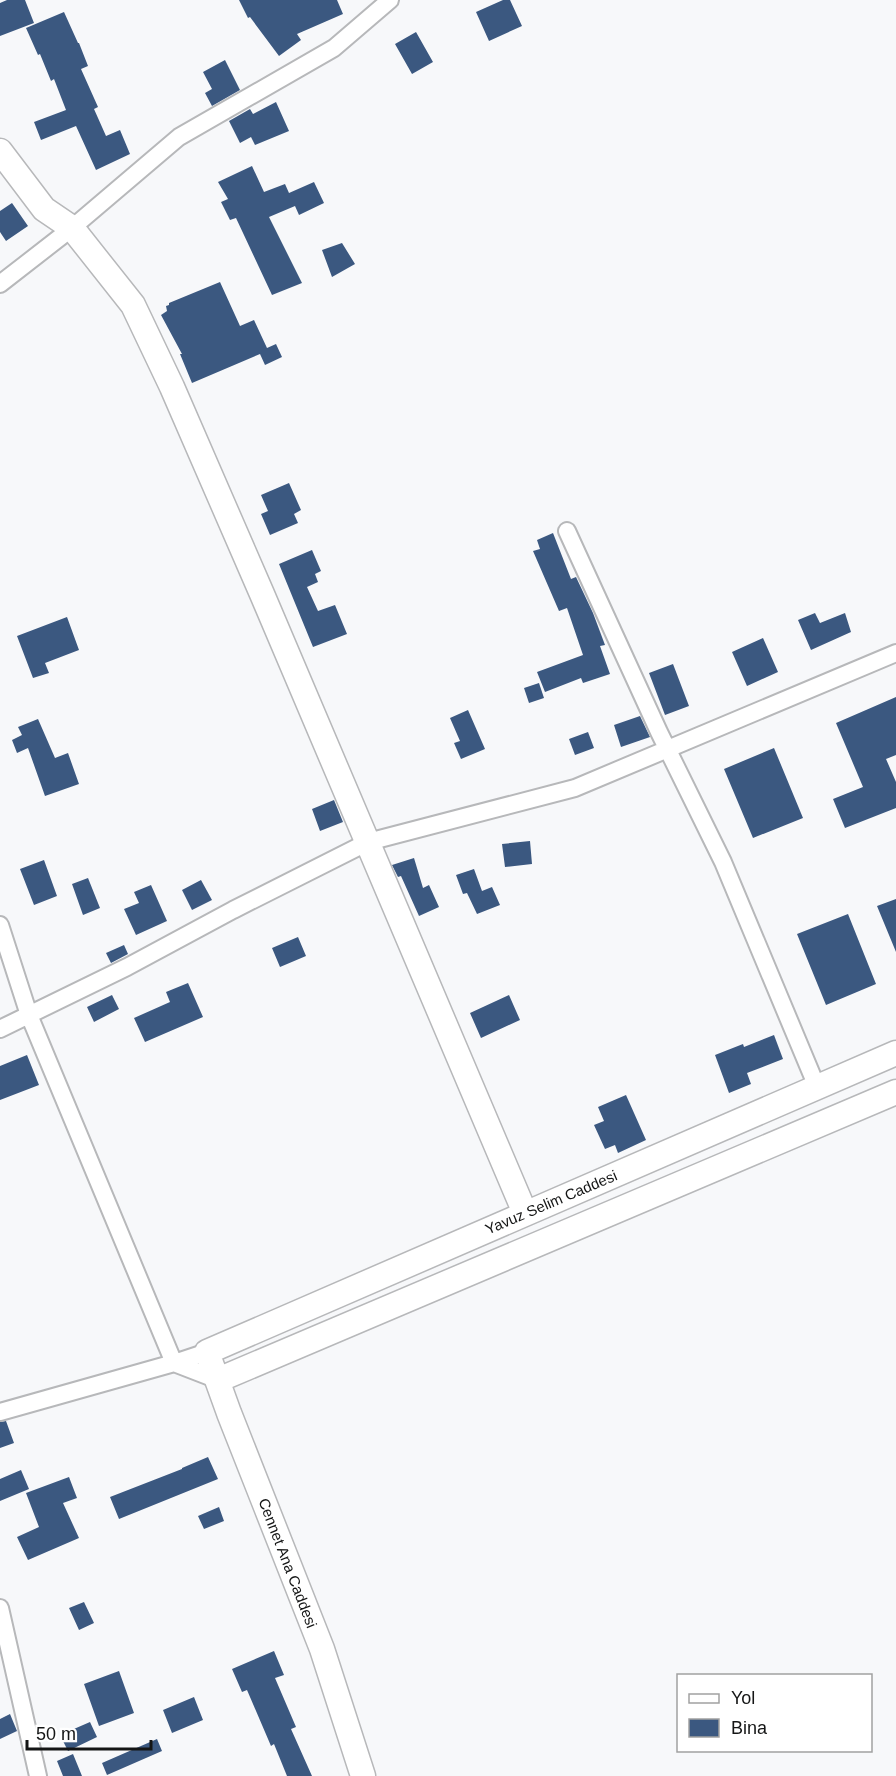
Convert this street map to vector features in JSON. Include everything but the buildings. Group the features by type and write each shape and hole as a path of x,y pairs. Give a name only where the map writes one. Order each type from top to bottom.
{"street":[{"path":"0,284 72,228 178,137 334,48 390,0"},
{"path":"0,151 44,209 72,228 133,304 177,398 525,1213"},
{"path":"567,531 659,732 723,862 817,1087"},
{"path":"0,1029 127,968 233,910 368,842 575,788 896,653"},
{"path":"0,925 29,1015 174,1363 218,1380 896,1092"},
{"name":"Yavuz Selim Caddesi","path":"207,1352 896,1053"},
{"path":"0,1412 207,1352"},
{"name":"Cennet Ana Caddesi","path":"207,1352 322,1649 363,1776"},
{"path":"0,1608 38,1776"}]}
